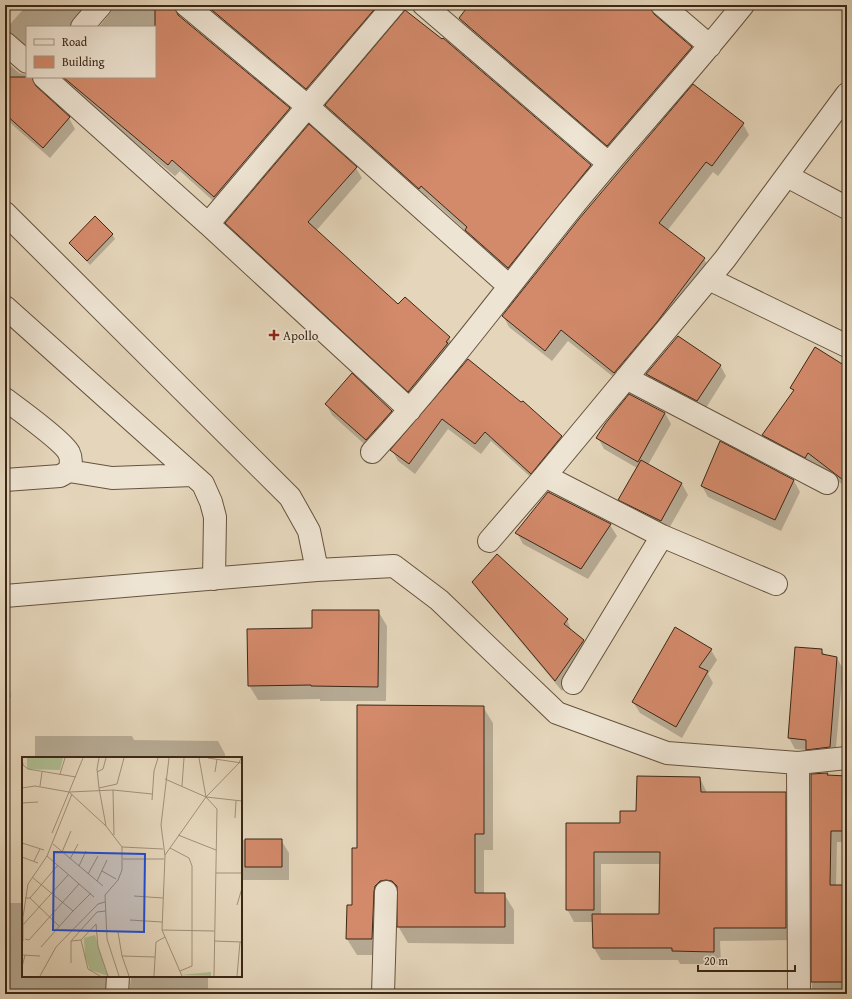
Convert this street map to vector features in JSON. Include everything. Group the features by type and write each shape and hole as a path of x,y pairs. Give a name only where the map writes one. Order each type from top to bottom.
{"street":[{"path":"83,26 101,5"},
{"path":"186,5 307,106 509,286"},
{"path":"208,224 394,5"},
{"path":"424,5 608,163"},
{"path":"662,5 710,46"},
{"path":"372,452 410,410 608,163 710,46 743,5"},
{"path":"5,43 26,61"},
{"path":"45,78 208,224 410,410"},
{"path":"489,541 709,279 847,94"},
{"path":"787,176 847,208"},
{"path":"5,214 290,497 309,531 317,570"},
{"path":"709,279 847,346"},
{"path":"5,306 203,484 212,502 216,517 214,579"},
{"path":"626,378 827,483"},
{"path":"5,399 55,438 69,452 71,464 69,471"},
{"path":"5,480 60,476 69,471 112,478 193,474"},
{"path":"545,476 662,536 776,584"},
{"path":"574,683 662,536"},
{"path":"5,596 317,570 394,566 439,600 557,713 667,753 798,763 847,758"},
{"path":"798,763 799,994"},
{"path":"383,994 386,892"},
{"path":"117,994 118,977"}],"building":[{"path":"155,5 174,5 178,15 290,108 214,197 172,160 168,165 64,78 156,78"},
{"path":"206,5 378,5 306,89"},
{"path":"469,5 650,5 654,14 692,47 607,146 459,18"},
{"path":"405,10 442,39 443,38 591,165 508,268 465,230 467,227 421,186 419,189 325,105"},
{"path":"5,77 26,77 32,78 36,86 70,117 43,148 5,114"},
{"path":"693,84 744,123 712,166 706,162 659,223 705,258 657,322 614,373 561,330 545,351 502,316 579,219"},
{"path":"309,124 357,167 308,222 398,304 405,297 450,337 446,342 448,343 408,392 225,223"},
{"path":"95,216 113,234 87,261 69,243"},
{"path":"678,336 721,365 697,401 646,374"},
{"path":"815,347 847,367 847,483 808,453 805,458 762,435 794,390 790,388"},
{"path":"468,359 521,402 523,401 562,436 531,474 485,432 475,444 442,419 409,464 390,450"},
{"path":"352,373 392,411 366,440 325,404"},
{"path":"629,394 665,413 638,462 596,438 605,424"},
{"path":"720,441 794,480 775,520 701,486"},
{"path":"641,460 682,483 661,521 618,500"},
{"path":"548,492 611,524 581,569 515,533"},
{"path":"497,554 568,619 564,624 584,640 555,681 472,582"},
{"path":"312,610 379,610 378,687 311,685 248,686 247,629 312,628"},
{"path":"675,627 712,649 699,667 708,671 676,727 632,702"},
{"path":"795,647 822,649 822,654 837,657 830,747 806,750 806,740 788,738"},
{"path":"357,705 484,706 484,834 475,834 475,893 505,893 505,927 397,927 397,886 392,881 386,880 380,881 375,886 372,939 346,939 347,905 352,905 352,848 357,848"},
{"path":"828,773 827,775 847,776 847,831 831,831 830,885 847,885 847,982 811,982 811,774"},
{"path":"637,776 700,777 701,792 786,792 786,928 714,928 714,952 672,951 672,948 593,948 592,914 659,914 660,852 594,852 594,910 566,910 566,823 620,823 620,811 636,811"},
{"path":"245,839 282,839 282,867 245,867"}],"place":[{"name":"Apollo","path":"274,335"}]}
